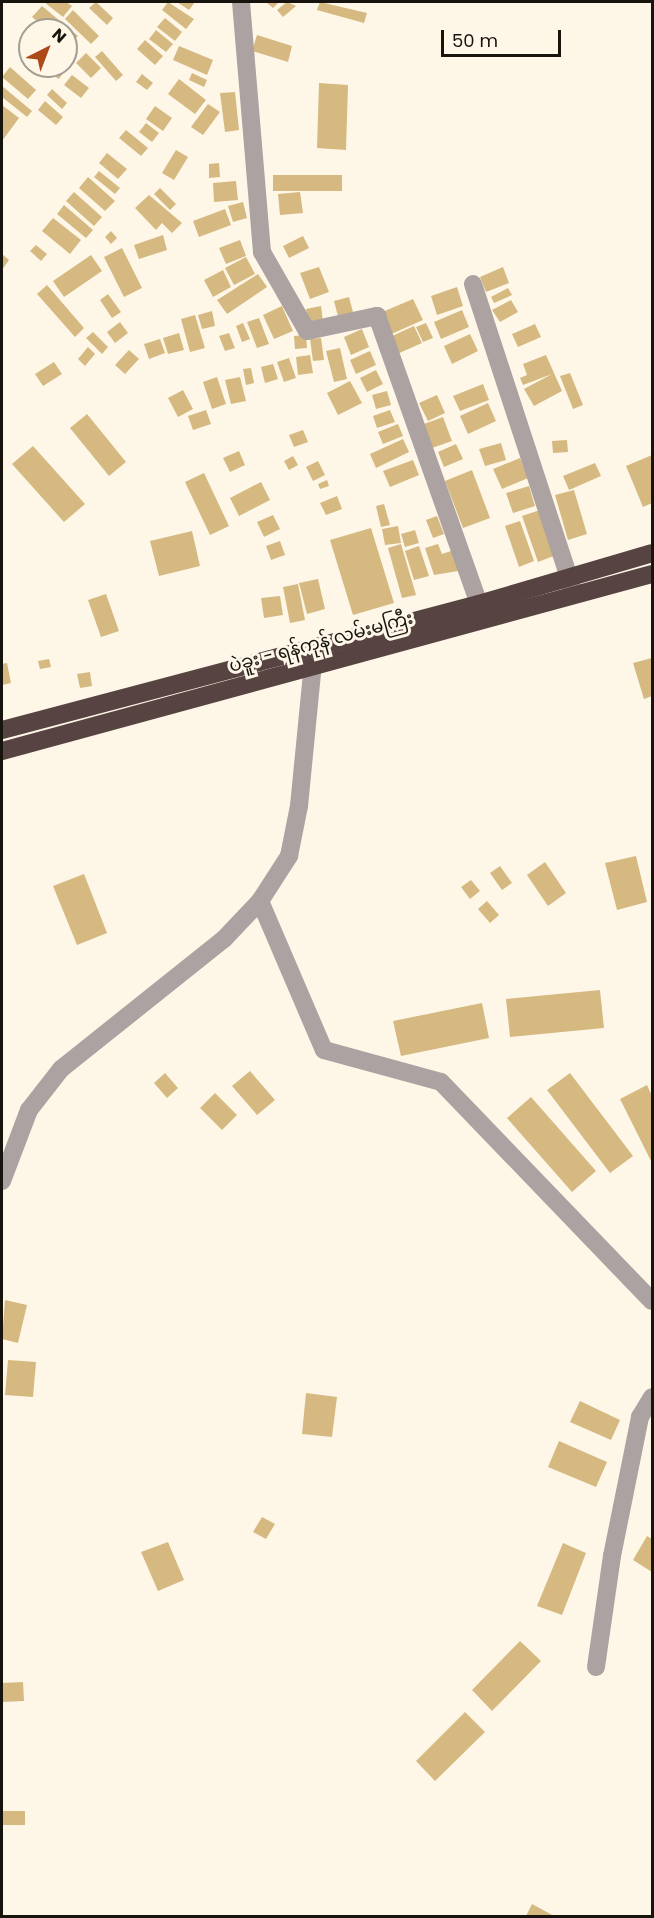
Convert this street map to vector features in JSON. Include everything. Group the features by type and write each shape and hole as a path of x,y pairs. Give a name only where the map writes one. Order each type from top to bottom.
{"highway":[{"name":"ပဲခူး - ရန်ကုန် လမ်းမကြီး","path":"2,751 569,576 652,553"},
{"name":"ပဲခူး - ရန်ကုန် လမ်းမကြီး","path":"2,730 310,656 575,597 652,574"}],"street":[{"path":"241,2 262,252 307,331 377,316 479,604"},
{"path":"473,284 575,597"},
{"path":"2,1180 29,1110 61,1070 224,939 260,901 289,856 299,806 310,656"},
{"path":"260,901 324,1050 441,1082 652,1301"},
{"path":"596,1666 612,1556 640,1416 652,1397"}],"building":[{"path":"44,2 66,2 72,6 63,17"},
{"path":"96,2 113,18 107,25 89,8"},
{"path":"168,2 194,19 186,29 162,10"},
{"path":"177,2 195,2 189,10"},
{"path":"266,2 279,2 273,8"},
{"path":"287,2 296,6 283,17 277,10"},
{"path":"320,2 367,13 364,23 317,10"},
{"path":"42,6 56,18 33,18"},
{"path":"73,10 99,36 91,44 78,32 78,18 66,18"},
{"path":"165,18 182,32 175,41 157,27"},
{"path":"156,30 173,44 166,52 149,39"},
{"path":"257,35 292,46 288,62 252,51"},
{"path":"145,40 163,56 155,65 137,49"},
{"path":"179,46 213,60 207,75 173,60"},
{"path":"102,51 123,75 116,81 95,57"},
{"path":"86,53 101,68 91,78 78,65 78,61"},
{"path":"10,67 18,74 18,78 22,78 36,90 28,99 2,77"},
{"path":"192,73 207,80 204,87 189,80"},
{"path":"142,74 153,83 147,90 136,82"},
{"path":"70,78 76,78 89,88 81,98 64,85"},
{"path":"179,79 206,100 195,114 168,94"},
{"path":"319,83 348,85 346,150 317,148"},
{"path":"2,86 32,111 27,117 2,97"},
{"path":"52,89 67,103 62,109 47,95"},
{"path":"235,92 239,130 225,132 220,93"},
{"path":"45,101 63,117 56,125 38,110"},
{"path":"208,104 220,112 203,135 191,127"},
{"path":"2,105 19,118 2,141"},
{"path":"155,106 172,118 163,131 146,119"},
{"path":"146,123 159,133 152,142 139,132"},
{"path":"126,130 148,148 141,156 119,138"},
{"path":"176,150 188,157 174,180 162,173"},
{"path":"107,153 127,169 118,179 99,163"},
{"path":"219,163 220,177 209,178 209,164"},
{"path":"99,171 120,188 115,194 94,177"},
{"path":"273,175 342,175 342,191 273,191"},
{"path":"88,177 115,201 105,211 79,188"},
{"path":"236,181 238,200 214,202 213,183"},
{"path":"160,188 176,204 170,210 154,194"},
{"path":"74,192 102,217 94,226 66,201"},
{"path":"300,192 303,213 280,215 278,194"},
{"path":"149,195 182,223 172,233 162,223 156,230 135,208"},
{"path":"243,202 247,218 233,222 228,206"},
{"path":"64,205 93,230 86,238 57,214"},
{"path":"225,209 231,225 199,237 193,221"},
{"path":"53,218 81,240 70,254 42,231"},
{"path":"111,231 117,238 111,244 105,237"},
{"path":"163,235 167,250 139,259 134,245"},
{"path":"303,236 309,248 289,258 283,246"},
{"path":"240,240 246,256 226,264 219,248"},
{"path":"36,245 47,254 41,261 30,251"},
{"path":"122,248 142,288 124,297 104,257"},
{"path":"2,254 9,260 2,270"},
{"path":"91,255 102,271 64,297 53,281"},
{"path":"246,257 255,274 234,285 225,268"},
{"path":"319,267 329,292 310,299 300,273"},
{"path":"503,267 509,283 486,292 480,277"},
{"path":"223,270 231,287 213,297 204,280"},
{"path":"258,274 267,287 227,314 217,300"},
{"path":"47,285 84,328 75,337 37,294"},
{"path":"457,287 463,306 437,315 431,296"},
{"path":"508,288 512,295 494,303 491,297"},
{"path":"108,294 121,312 112,318 100,300"},
{"path":"349,297 354,316 339,320 334,301"},
{"path":"413,299 423,320 389,335 380,313"},
{"path":"511,300 518,312 500,322 492,310"},
{"path":"282,306 293,331 274,339 263,315"},
{"path":"321,306 323,321 308,323 306,309"},
{"path":"462,310 469,327 441,339 434,322"},
{"path":"212,311 215,326 202,329 198,315"},
{"path":"195,315 205,348 190,352 181,319"},
{"path":"259,318 269,344 257,348 247,322"},
{"path":"120,322 128,333 115,343 107,332"},
{"path":"243,323 250,339 242,342 236,326"},
{"path":"426,323 433,338 423,342 416,327"},
{"path":"535,324 541,337 518,347 512,334"},
{"path":"414,326 422,343 397,354 390,337"},
{"path":"362,329 369,347 351,355 344,337"},
{"path":"93,332 108,347 102,354 86,338"},
{"path":"179,333 184,350 168,354 163,338"},
{"path":"229,333 235,348 225,351 219,336"},
{"path":"470,334 478,351 452,364 444,346"},
{"path":"306,335 307,348 295,349 294,336"},
{"path":"321,338 324,360 313,361 310,339"},
{"path":"160,339 165,353 149,359 144,344"},
{"path":"88,347 95,354 85,366 78,359"},
{"path":"340,348 347,379 334,382 326,351"},
{"path":"129,350 139,359 125,374 115,365"},
{"path":"370,351 376,365 356,374 350,360"},
{"path":"310,355 313,373 298,375 296,357"},
{"path":"546,355 562,391 534,406 524,389 552,374 523,385 520,378 527,375 523,364"},
{"path":"289,358 296,378 284,382 277,362"},
{"path":"54,362 62,374 43,386 35,374"},
{"path":"273,364 278,379 265,383 261,367"},
{"path":"251,368 254,383 246,385 243,369"},
{"path":"376,370 383,384 367,392 360,378"},
{"path":"570,373 583,405 573,409 560,376"},
{"path":"217,377 226,404 212,409 203,382"},
{"path":"240,377 246,401 231,404 225,380"},
{"path":"350,381 362,403 338,415 327,393"},
{"path":"483,384 489,400 460,411 453,396"},
{"path":"183,390 193,409 178,417 168,398"},
{"path":"387,391 391,405 376,409 372,395"},
{"path":"437,395 445,413 428,421 419,403"},
{"path":"488,403 496,421 468,434 460,416"},
{"path":"206,410 211,424 193,430 188,416"},
{"path":"390,410 395,422 377,428 373,416"},
{"path":"87,414 126,462 109,476 70,428"},
{"path":"443,417 452,441 432,448 424,424"},
{"path":"398,424 403,436 383,444 378,432"},
{"path":"303,430 308,442 294,447 289,435"},
{"path":"403,439 409,452 376,468 370,454"},
{"path":"567,440 568,452 553,453 552,441"},
{"path":"501,443 506,460 485,466 479,449"},
{"path":"456,444 463,459 444,467 438,452"},
{"path":"33,446 85,504 64,522 12,464"},
{"path":"239,451 245,465 230,472 223,458"},
{"path":"652,455 652,503 643,507 626,466"},
{"path":"293,456 298,465 289,470 284,461"},
{"path":"520,458 528,478 502,489 493,469"},
{"path":"413,460 419,475 390,487 383,471"},
{"path":"318,461 325,475 313,481 306,467"},
{"path":"595,463 601,476 569,490 563,476"},
{"path":"472,470 490,518 463,528 445,481"},
{"path":"204,473 229,526 210,535 185,482"},
{"path":"327,480 329,486 320,489 318,484"},
{"path":"261,482 270,500 239,516 230,498"},
{"path":"529,486 535,506 513,513 506,493"},
{"path":"574,490 587,534 568,540 555,495"},
{"path":"337,496 342,509 326,515 320,503"},
{"path":"384,504 390,525 381,527 376,506"},
{"path":"543,509 559,554 538,562 522,516"},
{"path":"273,515 280,529 264,537 257,522"},
{"path":"437,516 444,534 433,538 426,520"},
{"path":"520,521 534,561 519,567 505,526"},
{"path":"398,526 401,543 385,545 382,529"},
{"path":"371,528 394,603 353,615 330,540"},
{"path":"415,530 419,543 405,547 401,534"},
{"path":"192,531 200,566 159,576 150,541"},
{"path":"280,541 285,555 271,560 266,546"},
{"path":"401,544 416,595 402,598 388,548"},
{"path":"438,544 442,554 457,549 464,570 434,575 425,548"},
{"path":"419,546 429,576 414,580 405,551"},
{"path":"318,579 325,609 307,614 299,583"},
{"path":"298,584 305,620 290,623 283,587"},
{"path":"106,594 119,631 101,637 88,600"},
{"path":"280,596 283,615 264,618 261,598"},
{"path":"652,658 652,696 644,699 633,663"},
{"path":"49,659 51,667 40,669 38,661"},
{"path":"7,663 11,683 2,685 2,664"},
{"path":"90,672 92,686 80,688 77,674"},
{"path":"636,856 647,902 617,910 605,863"},
{"path":"545,862 566,893 548,906 527,875"},
{"path":"500,866 512,883 502,890 490,873"},
{"path":"84,874 107,933 77,945 53,886"},
{"path":"471,880 480,891 470,899 461,887"},
{"path":"487,901 499,915 490,923 478,909"},
{"path":"600,990 604,1028 510,1037 506,999"},
{"path":"482,1003 489,1038 401,1056 393,1021"},
{"path":"250,1071 275,1100 257,1115 232,1086"},
{"path":"165,1073 178,1088 167,1098 154,1083"},
{"path":"570,1073 633,1156 610,1173 547,1090"},
{"path":"647,1085 652,1096 652,1163 620,1099"},
{"path":"215,1093 237,1115 222,1130 200,1108"},
{"path":"531,1097 596,1171 572,1192 507,1118"},
{"path":"5,1300 27,1305 18,1343 2,1339"},
{"path":"8,1360 36,1362 33,1397 5,1395"},
{"path":"306,1393 337,1397 332,1437 302,1434"},
{"path":"580,1401 620,1420 611,1440 570,1422"},
{"path":"559,1441 607,1462 596,1487 548,1467"},
{"path":"262,1517 275,1524 266,1539 253,1532"},
{"path":"647,1536 652,1539 652,1572 633,1560"},
{"path":"168,1542 184,1580 158,1591 141,1552"},
{"path":"563,1543 586,1553 562,1615 537,1606"},
{"path":"520,1641 541,1661 492,1711 472,1690"},
{"path":"23,1682 24,1701 2,1702 2,1683"},
{"path":"465,1712 485,1732 435,1781 416,1761"},
{"path":"2,1811 25,1811 25,1825 2,1825"},
{"path":"532,1904 554,1916 526,1916"}]}
